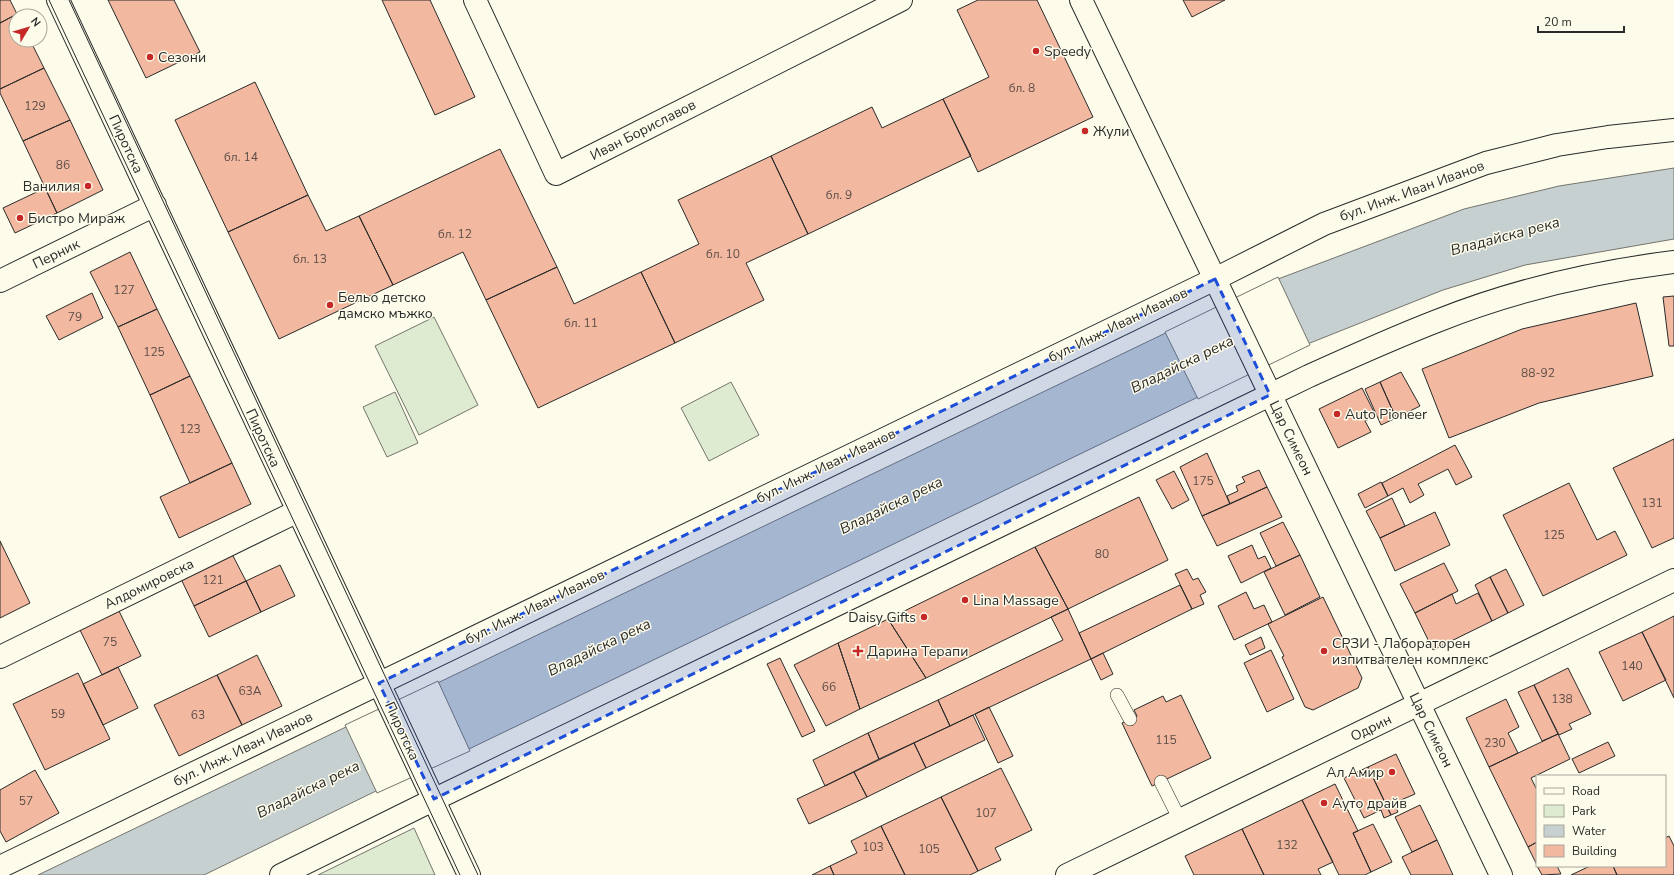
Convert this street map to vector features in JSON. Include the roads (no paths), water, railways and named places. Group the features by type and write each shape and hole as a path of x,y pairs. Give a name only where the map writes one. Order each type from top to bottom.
{"street":[{"name":"Пиротска","path":"58,0 469,875"},
{"name":"Иван Бориславов","path":"476,0 556,174 901,0"},
{"name":"Цар Симеон","path":"1081,0 1501,875"},
{"name":"бул. Инж. Иван Иванов","path":"0,867 382,689 1218,285 1324,224 1486,163 1557,145 1608,137 1674,130"},
{"name":"Перник","path":"0,281 154,205"},
{"path":"281,875 430,792 1267,387 1309,376 1438,320 1485,304 1555,283 1630,267 1674,262"},
{"name":"Алдомировска","path":"0,657 298,511"},
{"name":"Одрин","path":"1067,875 1674,580"}],"lane":[{"path":"1117,695 1130,719"},
{"path":"1161,782 1180,820"}],"water":[{"name":"Владайска река","path":"1674,168 1674,239 1525,265 1443,290 1310,343 469,749 376,791 204,875 38,875 1278,279 1464,209 1559,186"}],"tram line":[{"path":"49,0 460,875"},
{"path":"69,0 478,875"}],"place":[{"name":"Speedy","path":"1036,51"},
{"name":"Сезони","path":"150,57"},
{"name":"Жули","path":"1085,131"},
{"name":"Ванилия","path":"88,186"},
{"name":"Бистро Мираж","path":"20,218"},
{"name":"Бельо детско дамско мъжко","path":"330,305"},
{"name":"Auto Pioneer","path":"1337,414"},
{"name":"Lina Massage","path":"965,600"},
{"name":"Daisy Gifts","path":"924,617"},
{"name":"Дарина Терапи","path":"858,651"},
{"name":"СРЗИ - Лабораторен изпитвателен комплекс","path":"1324,651"},
{"name":"Ал Амир","path":"1392,772"},
{"name":"Ауто драйв","path":"1324,803"}]}
